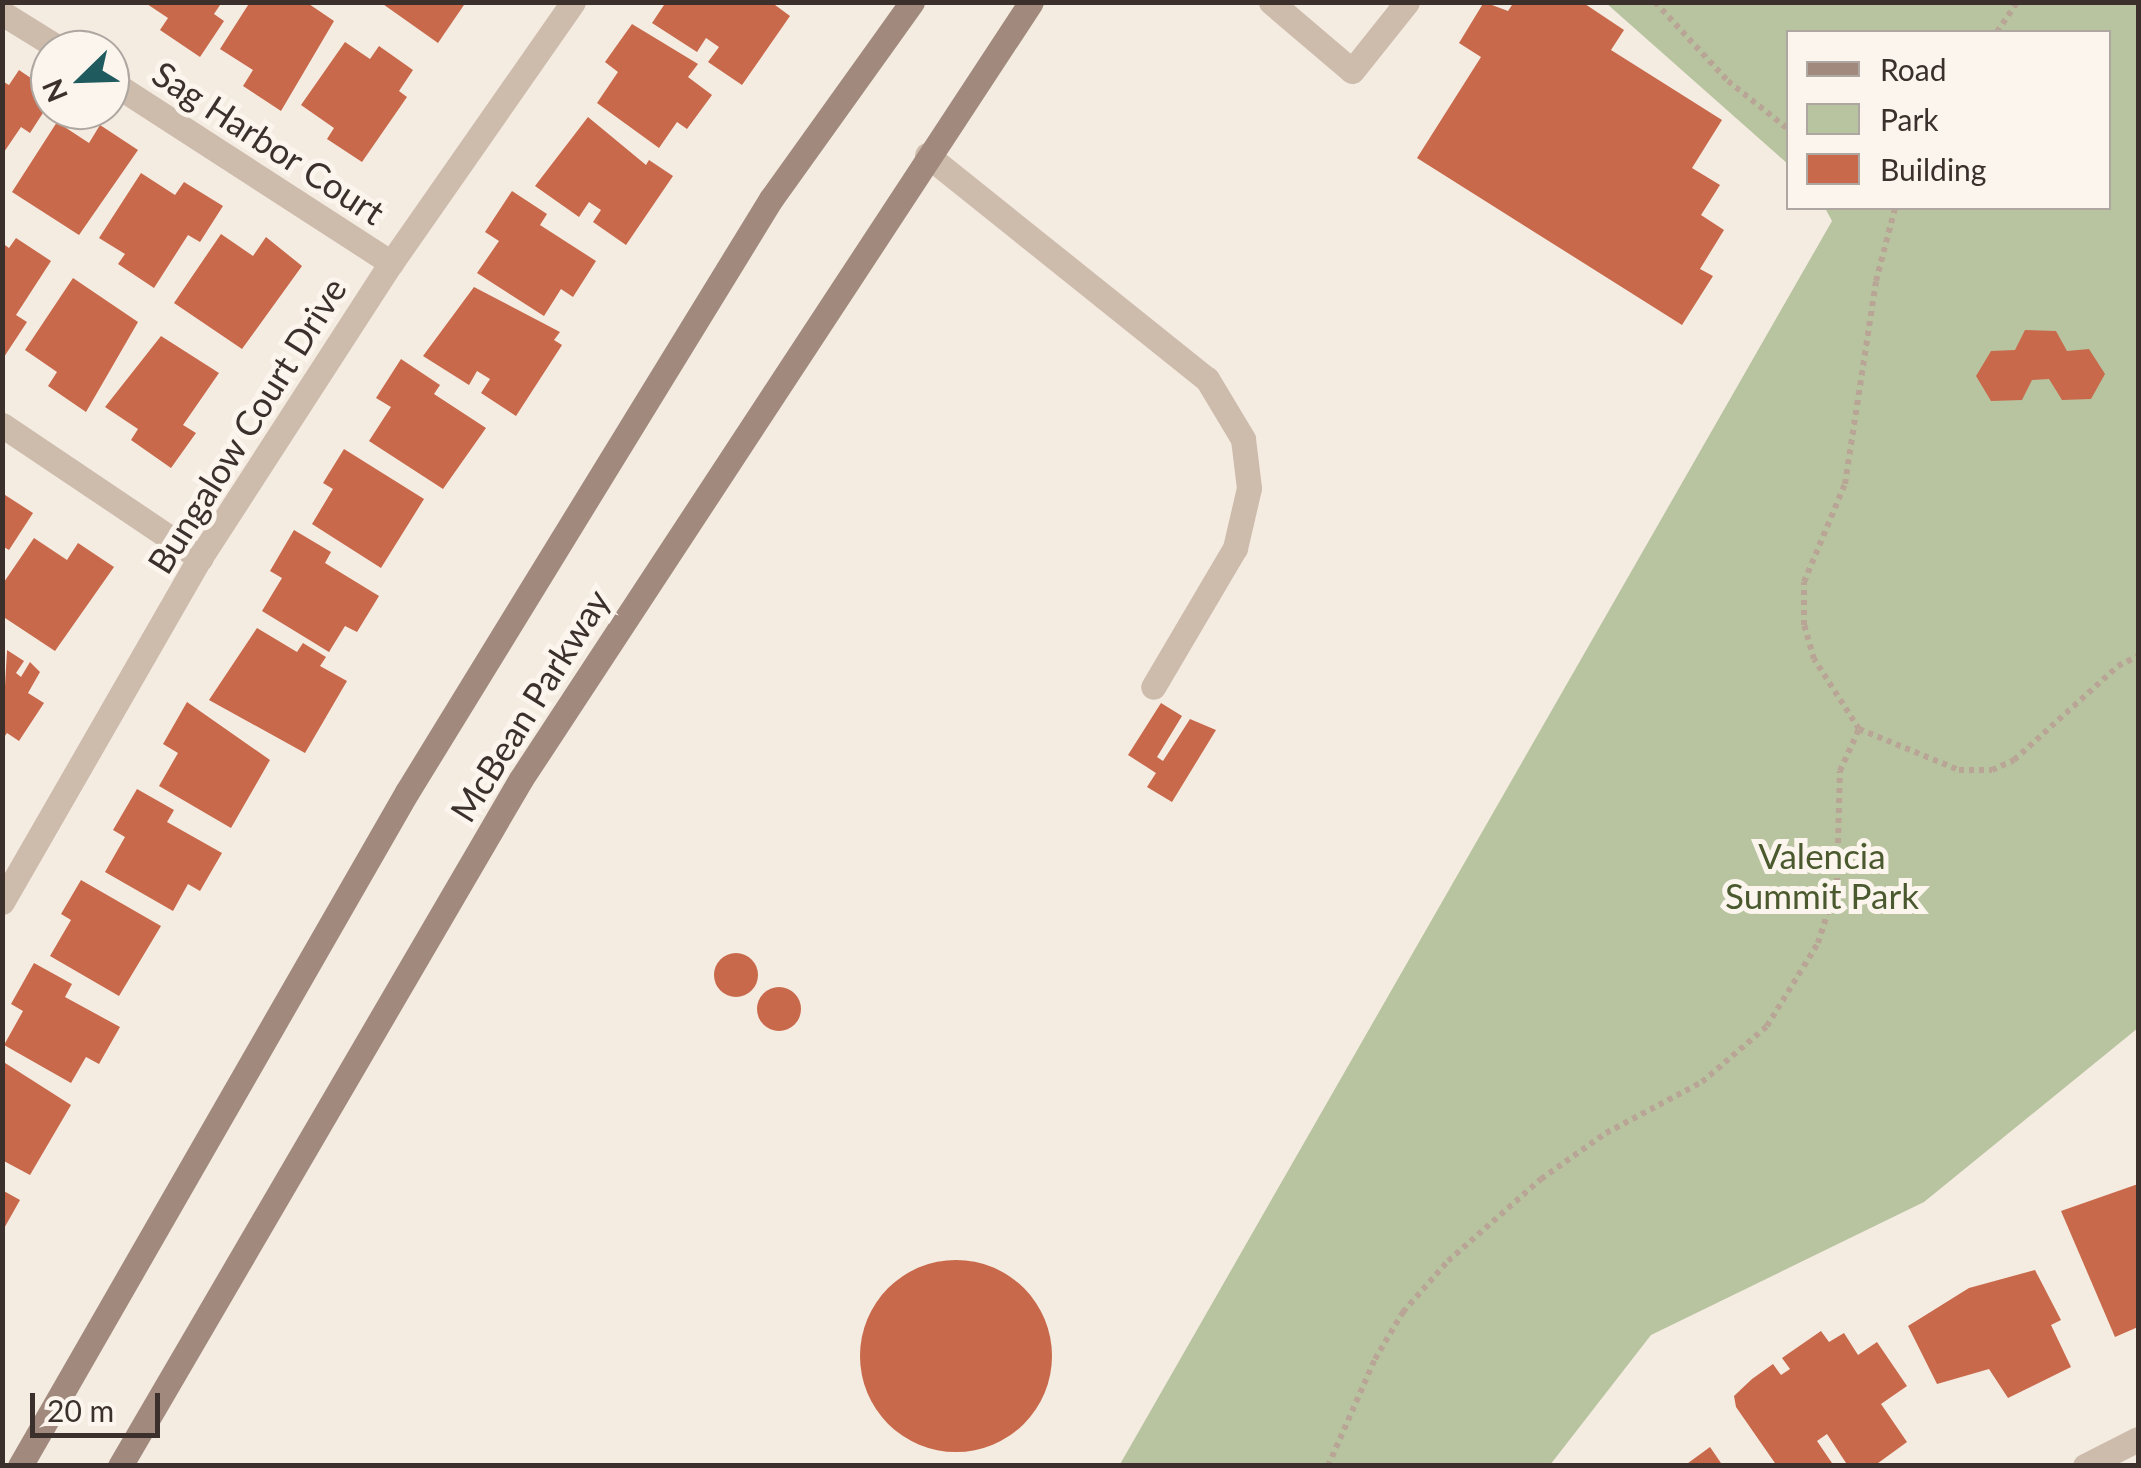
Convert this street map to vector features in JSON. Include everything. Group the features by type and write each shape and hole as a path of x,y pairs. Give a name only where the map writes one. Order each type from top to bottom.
{"main road":[{"name":"McBean Parkway","path":"20,1466 407,792 770,199 912,2"},
{"name":"McBean Parkway","path":"120,1466 521,779 1032,2"}],"street":[{"name":"Bungalow Court Drive","path":"2,902 10,872 200,558 391,262 574,2"},
{"path":"1271,2 1352,70 1407,2"},
{"path":"2,13 30,30"},
{"name":"Sag Harbor Court","path":"130,94 391,262"},
{"path":"928,155 1207,379 1243,440 1250,488 1235,548 1153,686"},
{"path":"2,425 200,558"},
{"path":"2085,1466 2138,1439"}],"path":[{"path":"1655,2 1728,81 1786,127"},
{"path":"1998,30 2017,2"},
{"path":"1894,210 1876,281 1845,484 1804,582 1804,625 1814,659 1859,729 1960,770 1992,770 2014,760 2118,666 2138,656"},
{"path":"1328,1466 1375,1359 1404,1312 1448,1261 1541,1179 1606,1133 1702,1082 1767,1026 1818,942 1837,883 1840,772 1859,729"}],"green space":[{"name":"Valencia Summit Park","path":"1606,3 2138,3 2138,1028 1924,1202 1651,1335 1550,1465 1119,1466 1832,221 1826,210 2111,210 2111,30 1786,30 1786,162"}],"building":[{"path":"144,2 222,2 214,14 224,21 200,57 160,30 168,18"},
{"path":"250,2 306,2 334,21 281,111 243,86 253,70 220,49"},
{"path":"380,2 466,2 438,43"},
{"path":"666,2 771,2 790,16 742,85 708,62 719,47 706,38 697,52 652,23"},
{"path":"1484,2 1508,11 1514,2 1582,2 1624,30 1611,50 1722,120 1692,168 1720,185 1701,215 1724,230 1700,269 1713,276 1682,325 1417,158 1481,57 1459,43"},
{"path":"632,24 698,64 688,77 712,95 687,129 677,122 659,148 597,103 618,72 605,62"},
{"path":"345,42 370,59 379,46 413,70 399,91 407,97 362,162 327,139 334,128 301,105"},
{"path":"19,70 30,77 32,130 30,133 21,127 2,155 2,81 9,85"},
{"path":"588,117 646,165 649,160 673,176 626,245 593,222 601,210 589,202 579,217 535,186"},
{"path":"52,130 69,130 89,143 97,130 108,130 138,150 79,235 12,192"},
{"path":"141,173 175,195 184,182 223,206 200,242 188,235 154,288 118,264 125,254 99,238"},
{"path":"512,191 547,214 540,225 596,261 573,297 561,289 544,316 477,273 499,241 485,232"},
{"path":"221,234 253,256 266,237 302,266 242,349 174,303"},
{"path":"16,238 51,261 16,315 27,322 2,360 2,243 9,248"},
{"path":"73,278 138,322 86,412 48,386 57,372 25,350"},
{"path":"474,287 560,332 554,340 562,345 516,416 481,393 490,379 477,371 469,385 423,356"},
{"path":"2025,330 2056,331 2067,351 2089,349 2105,374 2091,399 2062,400 2049,379 2032,380 2022,400 1991,401 1976,376 1991,351 2015,350"},
{"path":"161,336 219,373 183,425 196,433 171,468 131,440 138,429 105,407"},
{"path":"401,359 440,385 434,394 486,428 443,489 369,441 391,407 376,398"},
{"path":"344,449 424,499 381,568 312,524 333,489 323,483"},
{"path":"2,493 33,513 9,550 2,546"},
{"path":"294,530 331,552 325,563 379,596 357,632 345,626 329,652 262,611 282,578 270,571"},
{"path":"34,538 67,560 78,543 114,567 55,651 2,616 2,585"},
{"path":"257,628 297,652 303,643 326,657 320,666 347,681 305,753 209,700"},
{"path":"7,650 24,661 16,673 21,677 30,662 40,672 28,693 44,703 19,741 7,733 2,740"},
{"path":"187,702 270,760 231,828 159,786 178,753 163,744"},
{"path":"1161,703 1182,716 1157,757 1163,761 1190,719 1216,730 1172,802 1147,787 1156,773 1128,755"},
{"path":"137,789 174,810 167,822 222,853 200,891 188,884 173,911 105,872 125,837 113,830"},
{"path":"81,880 161,926 119,996 50,956 71,920 61,914"},
{"path":"736,953 752,959 758,975 752,991 736,997 720,991 714,975 720,959"},
{"path":"34,963 72,984 65,997 120,1027 99,1064 86,1057 71,1083 4,1045 23,1011 11,1004"},
{"path":"779,987 795,993 801,1009 795,1025 779,1031 763,1025 757,1009 763,993"},
{"path":"2,1061 71,1105 30,1175 2,1160"},
{"path":"2138,1184 2138,1327 2115,1337 2061,1211"},
{"path":"2,1190 20,1200 2,1232"},
{"path":"956,1260 993,1267 1024,1288 1045,1319 1052,1356 1045,1393 1024,1424 993,1445 956,1452 919,1445 888,1424 867,1393 860,1356 867,1319 888,1288 919,1267"},
{"path":"2035,1270 2061,1320 2051,1325 2071,1367 2008,1398 1989,1369 1937,1384 1908,1326 1969,1288"},
{"path":"1821,1331 1829,1342 1844,1333 1858,1355 1877,1342 1907,1386 1881,1404 1907,1442 1874,1466 1848,1466 1827,1434 1817,1441 1834,1466 1777,1466 1736,1407 1734,1396 1752,1379 1773,1364 1781,1375 1790,1369 1782,1358"},
{"path":"1710,1447 1723,1466 1684,1466"}]}
